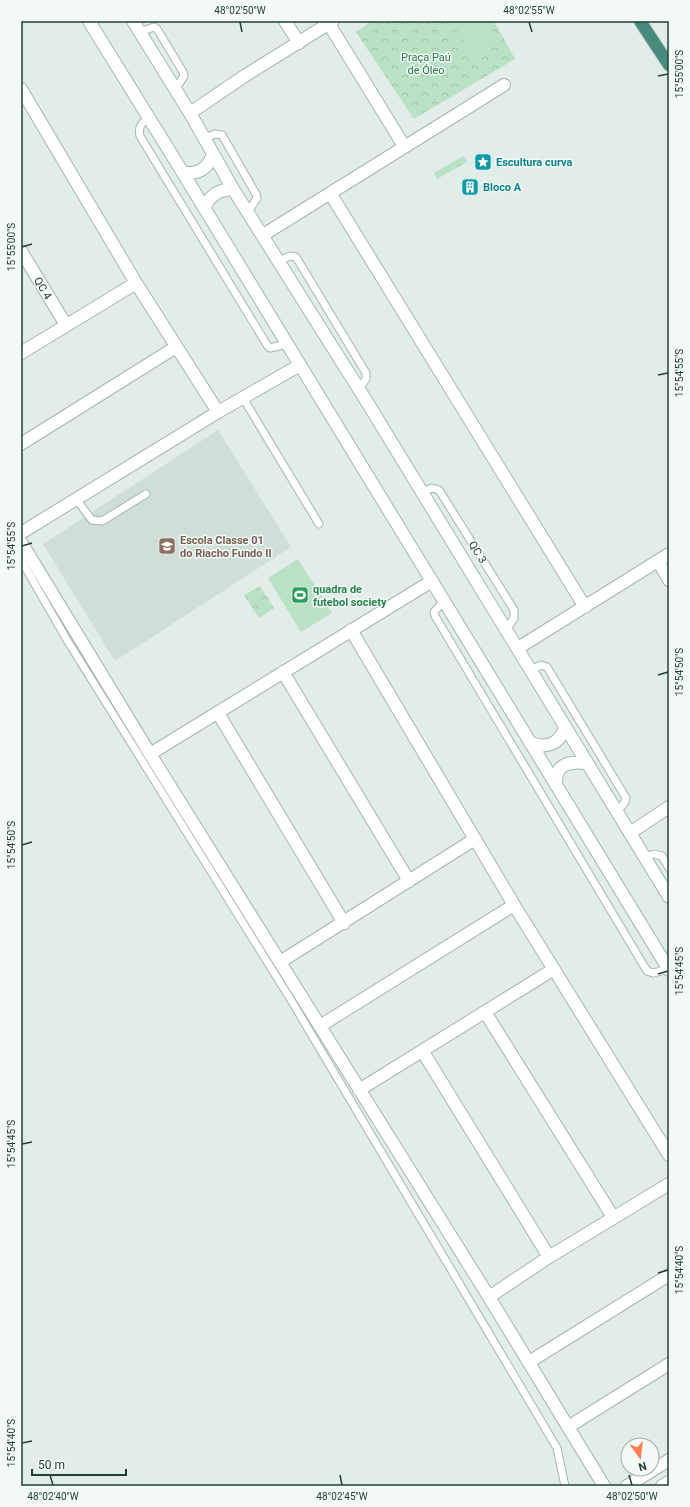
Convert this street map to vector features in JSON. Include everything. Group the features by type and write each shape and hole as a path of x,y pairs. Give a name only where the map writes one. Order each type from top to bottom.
{"highway":[{"path":"640,21 669,65"}],"street":[{"path":"89,21 530,743 556,782 669,970"},
{"path":"133,21 205,138 233,189 359,389 669,897"},
{"path":"285,21 299,42"},
{"path":"190,113 331,22 404,146"},
{"path":"263,235 504,85"},
{"path":"21,89 136,283 218,412"},
{"path":"183,173 192,173 204,169 213,154"},
{"path":"204,208 212,196 216,193 233,189"},
{"path":"330,193 585,607"},
{"name":"QC 4","path":"21,251 66,325"},
{"path":"21,353 136,283"},
{"path":"21,444 176,347"},
{"path":"21,533 218,412 300,365"},
{"path":"21,542 150,754 489,1297 604,1486"},
{"path":"518,648 669,554"},
{"path":"658,561 669,580"},
{"path":"150,754 432,581"},
{"path":"351,630 514,905 669,1155"},
{"path":"283,672 409,881"},
{"path":"218,713 344,923"},
{"path":"530,743 544,747 552,745 563,734 565,727"},
{"path":"556,782 556,773 564,764 576,761 587,763"},
{"path":"630,833 669,807"},
{"path":"280,962 475,839"},
{"path":"320,1026 514,905"},
{"path":"359,1090 423,1052 554,969"},
{"path":"485,1012 613,1217"},
{"path":"423,1052 549,1257"},
{"path":"489,1297 549,1257 669,1184"},
{"path":"529,1362 669,1275"},
{"path":"568,1427 669,1364"},
{"path":"627,1486 669,1460"},
{"path":"662,1486 669,1482"}],"lane":[{"path":"148,118 140,125 138,130 140,136 267,345 270,348 275,348 287,344"},
{"path":"205,138 215,134 222,135 256,194 257,198 248,212"},
{"path":"243,398 319,524"},
{"name":"QC 3","path":"422,492 432,488 439,490 514,610 514,618 506,629"},
{"path":"76,499 92,520 102,521 146,494"},
{"path":"21,560 71,647 291,1000 558,1448 564,1486"},
{"path":"444,601 436,608 435,616 647,971 653,973 669,970"},
{"path":"531,670 541,665 547,666 626,798 625,802 617,812"},
{"path":"644,857 654,854 662,856 669,868"}],"shaded area":[{"name":"Escola Classe 01 do Riacho Fundo II","path":"218,430 291,547 115,661 43,544"}],"green space":[{"name":"Praça Paú de Óleo","path":"372,21 494,21 515,59 414,119 356,32"},
{"path":"451,21 486,21 498,39 472,55"},
{"path":"463,156 467,162 437,179 434,173"},
{"name":"quadra de futebol society","path":"298,559 332,613 301,632 268,578"},
{"path":"260,586 274,608 259,618 244,595"}],"place":[{"name":"Escultura curva","path":"483,162"},
{"name":"Bloco A","path":"470,187"},
{"name":"Escola Classe 01 do Riacho Fundo II","path":"167,546"},
{"name":"quadra de futebol society","path":"300,595"}]}
